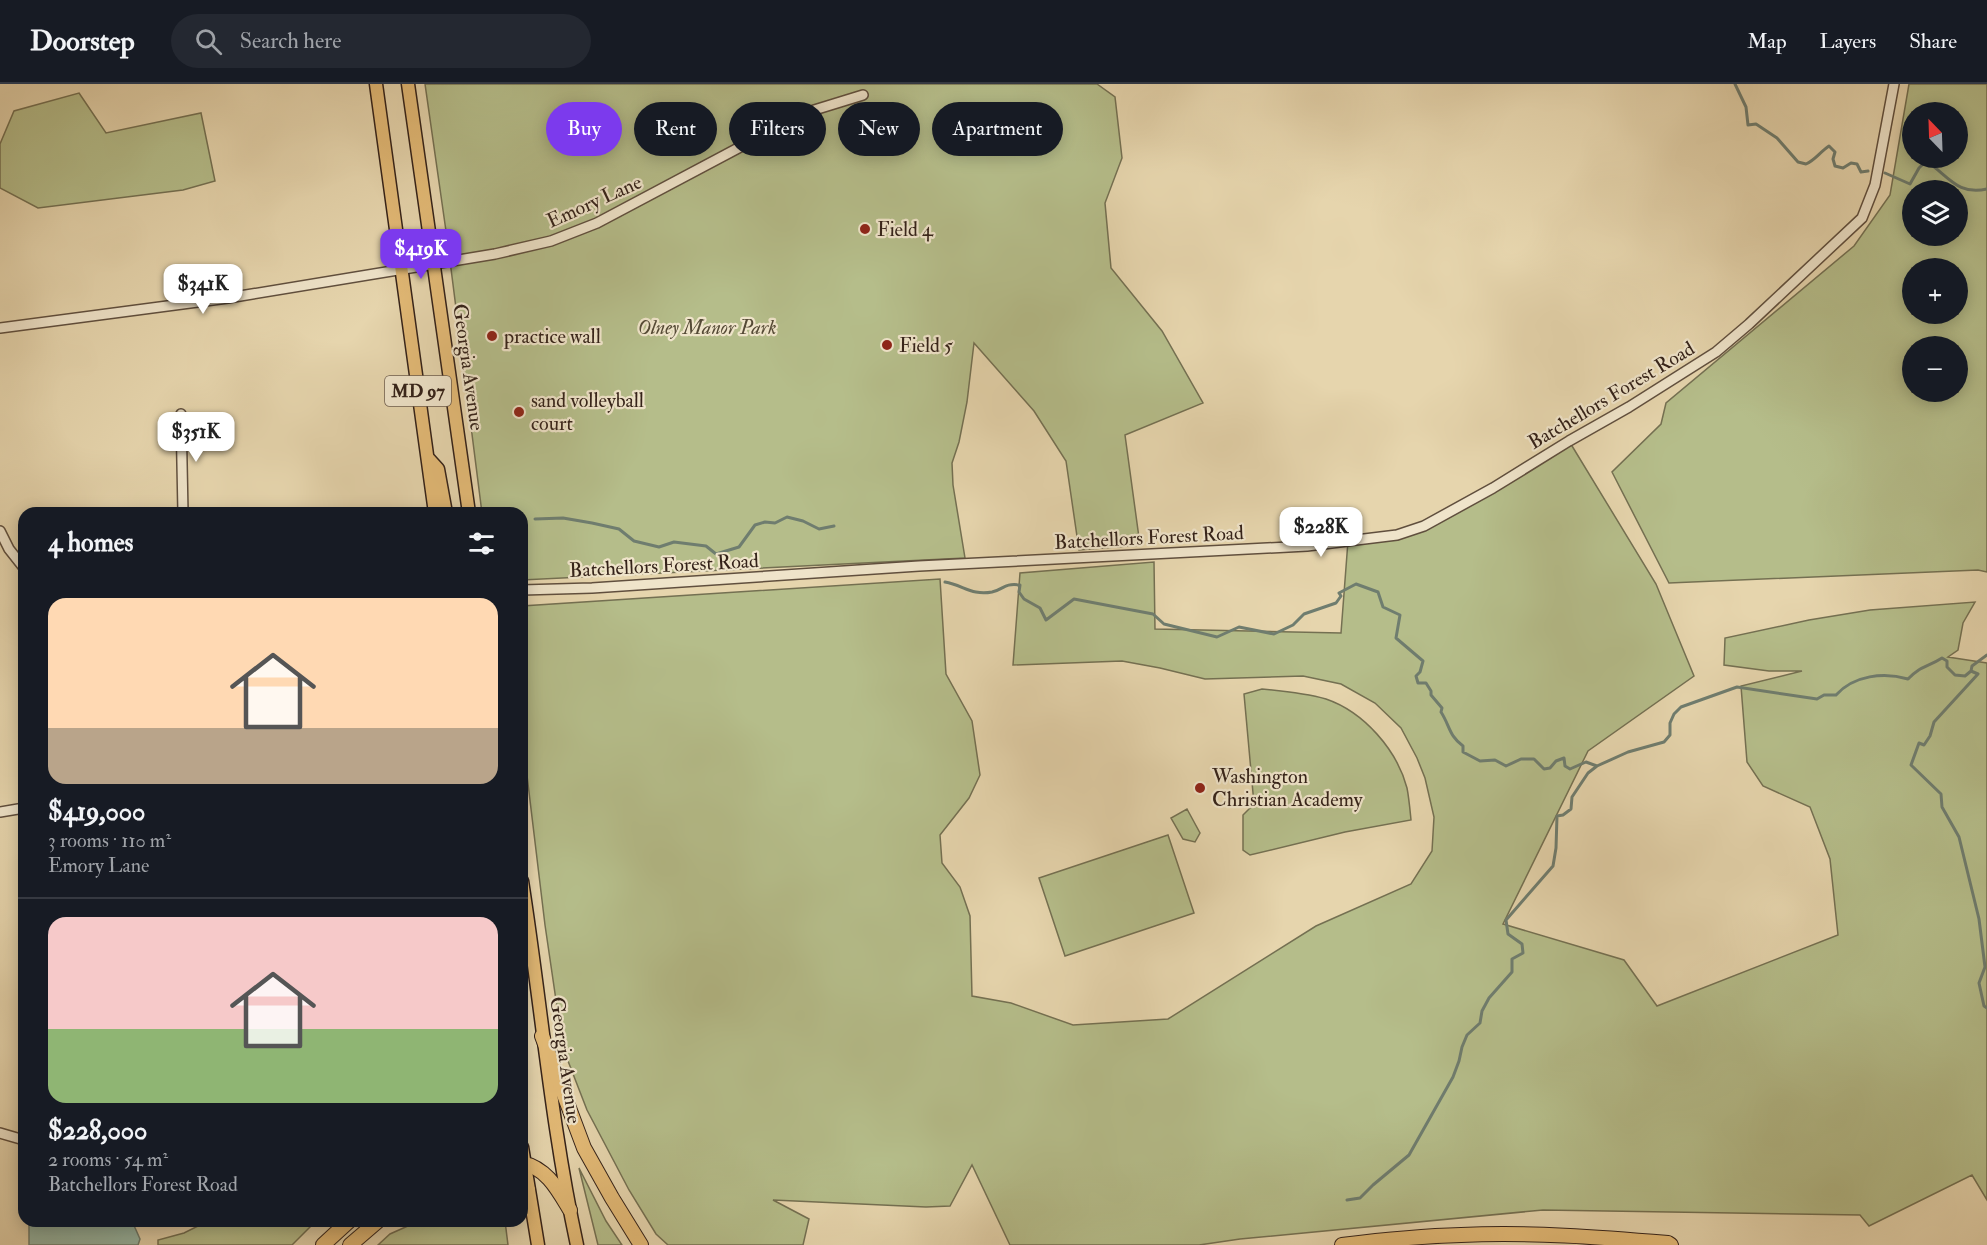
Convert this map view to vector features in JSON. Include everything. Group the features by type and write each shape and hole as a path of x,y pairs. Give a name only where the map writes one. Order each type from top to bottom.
{"highway":[{"path":"542,1036 584,1148 642,1245"},
{"path":"528,1165 542,1171 554,1184 570,1210"},
{"path":"323,1245 342,1227"},
{"path":"350,1245 371,1227"},
{"path":"1342,1245 1461,1234 1517,1234 1576,1236 1671,1245"}],"main road":[{"name":"MD 97","path":"376,84 428,457 438,469 437,507"},
{"name":"Georgia Avenue","path":"408,84 468,507"},
{"name":"Georgia Avenue","path":"528,927 542,1036 577,1245"},
{"path":"528,1203 538,1245"}],"street":[{"name":"Batchellors Forest Road","path":"528,590 592,588 919,566 1308,546 1397,535 1424,526 1629,407 1716,352 1862,218 1875,185 1894,84"},
{"name":"Emory Lane","path":"0,328 228,298 520,249 575,233 649,196 793,118 863,95"},
{"path":"182,414 183,507"},
{"path":"0,531 18,560"},
{"path":"0,812 18,809"},
{"path":"0,1133 18,1138"}],"green space":[{"name":"Olney Manor Park","path":"425,84 1097,84 1115,97 1122,158 1105,203 1111,268 1162,331 1203,403 1125,435 1140,545 1079,550 1066,461 1034,411 974,343 967,402 952,463 953,485 965,558 528,580 528,507 481,507"},
{"path":"1909,84 1987,84 1987,572 1978,570 1669,583 1612,472 1661,424 1666,403 1854,246 1890,195 1902,125 1902,168 1968,168 1968,102 1906,102"},
{"path":"79,93 106,133 201,113 215,181 183,190 38,208 0,188 0,144 14,111"},
{"path":"1569,441 1656,584 1694,676 1588,751 1503,924 1624,960 1657,1006 1838,935 1830,859 1810,807 1763,786 1747,762 1741,686 1802,671 1769,671 1724,665 1725,638 1870,610 1975,602 1963,623 1958,650 1948,657 1987,663 1987,1200 1972,1175 1869,1226 1860,1215 1543,1210 1240,1239 1199,1245 1010,1245 972,1165 950,1206 926,1207 773,1200 809,1219 803,1245 668,1245 656,1234 629,1190 587,1110 563,1048 528,784 528,606 940,579 946,674 972,721 980,775 969,798 940,835 942,863 960,887 970,916 972,996 1011,1003 1073,1025 1168,1019 1316,926 1411,884 1432,851 1434,817 1425,778 1401,728 1375,703 1341,684 1303,676 1205,679 1122,661 1013,665 1020,573 1154,562 1155,629 1341,633 1348,541 1424,526"},
{"path":"1262,689 1326,699 1340,705 1366,723 1387,747 1402,774 1407,788 1411,820 1345,832 1250,855 1243,850 1243,815 1254,804 1244,694"},
{"path":"1187,809 1200,833 1195,842 1183,839 1171,818"},
{"path":"1168,835 1194,913 1065,956 1039,878"},
{"path":"579,1168 606,1221 622,1245 598,1245"},
{"path":"196,1227 310,1227 292,1245 158,1245 158,1240"},
{"path":"406,1227 506,1227 508,1245 378,1245 390,1234"}],"shaded area":[{"path":"29,1227 135,1227 140,1239 138,1245 29,1245"}],"waterway":[{"path":"1735,84 1746,107 1748,125 1756,124 1777,138 1798,162 1806,164 1829,146 1835,152 1833,159 1835,166 1843,168 1851,163 1857,164 1861,172 1868,171"},
{"path":"1885,173 1910,184 1926,161 1960,187 1968,190 1987,189"},
{"path":"535,519 563,518 592,523 619,529 634,541 659,547 674,542 706,546 716,554 739,547 755,525 765,522 775,523 787,517 803,521 819,529 834,526"},
{"path":"945,582 979,593 996,591 1010,585 1020,585 1019,592 1024,599 1040,608 1046,620 1074,599 1153,614 1164,624 1217,637 1239,627 1274,634 1293,625 1304,614 1336,603 1341,596 1339,593 1356,584 1378,592 1383,607 1400,615 1396,638 1423,661 1420,672 1416,676 1418,683 1426,683 1431,695 1442,708 1441,712 1452,735 1463,746 1463,752 1480,761 1495,760 1506,766 1521,759 1534,759 1544,769 1550,768 1556,761 1564,758 1565,766 1570,769 1586,762 1597,766"},
{"path":"1987,655 1972,666 1971,671 1978,674 1934,722 1930,736 1924,745 1919,743 1911,765 1941,794 1942,807 1959,837 1979,919 1985,967 1979,983 1984,1006 1987,1008"},
{"path":"1347,1200 1360,1198 1409,1155 1453,1077 1467,1035 1480,1023 1482,1011 1489,998 1512,972 1512,959 1523,953 1522,944 1508,934 1506,920 1553,866 1557,816 1571,809 1572,797 1588,773 1597,766 1628,752 1664,742 1670,735 1670,723 1674,714 1681,707 1737,687 1817,699 1824,695 1836,695 1843,688 1860,679 1879,676 1908,679 1920,669 1942,658 1947,661 1947,667 1955,675 1965,676 1971,671"}],"place":[{"name":"Field 4","path":"865,229"},
{"name":"practice wall","path":"492,336"},
{"name":"Field 5","path":"887,345"},
{"name":"sand volleyball court","path":"519,412"},
{"name":"Washington Christian Academy","path":"1200,788"}]}
